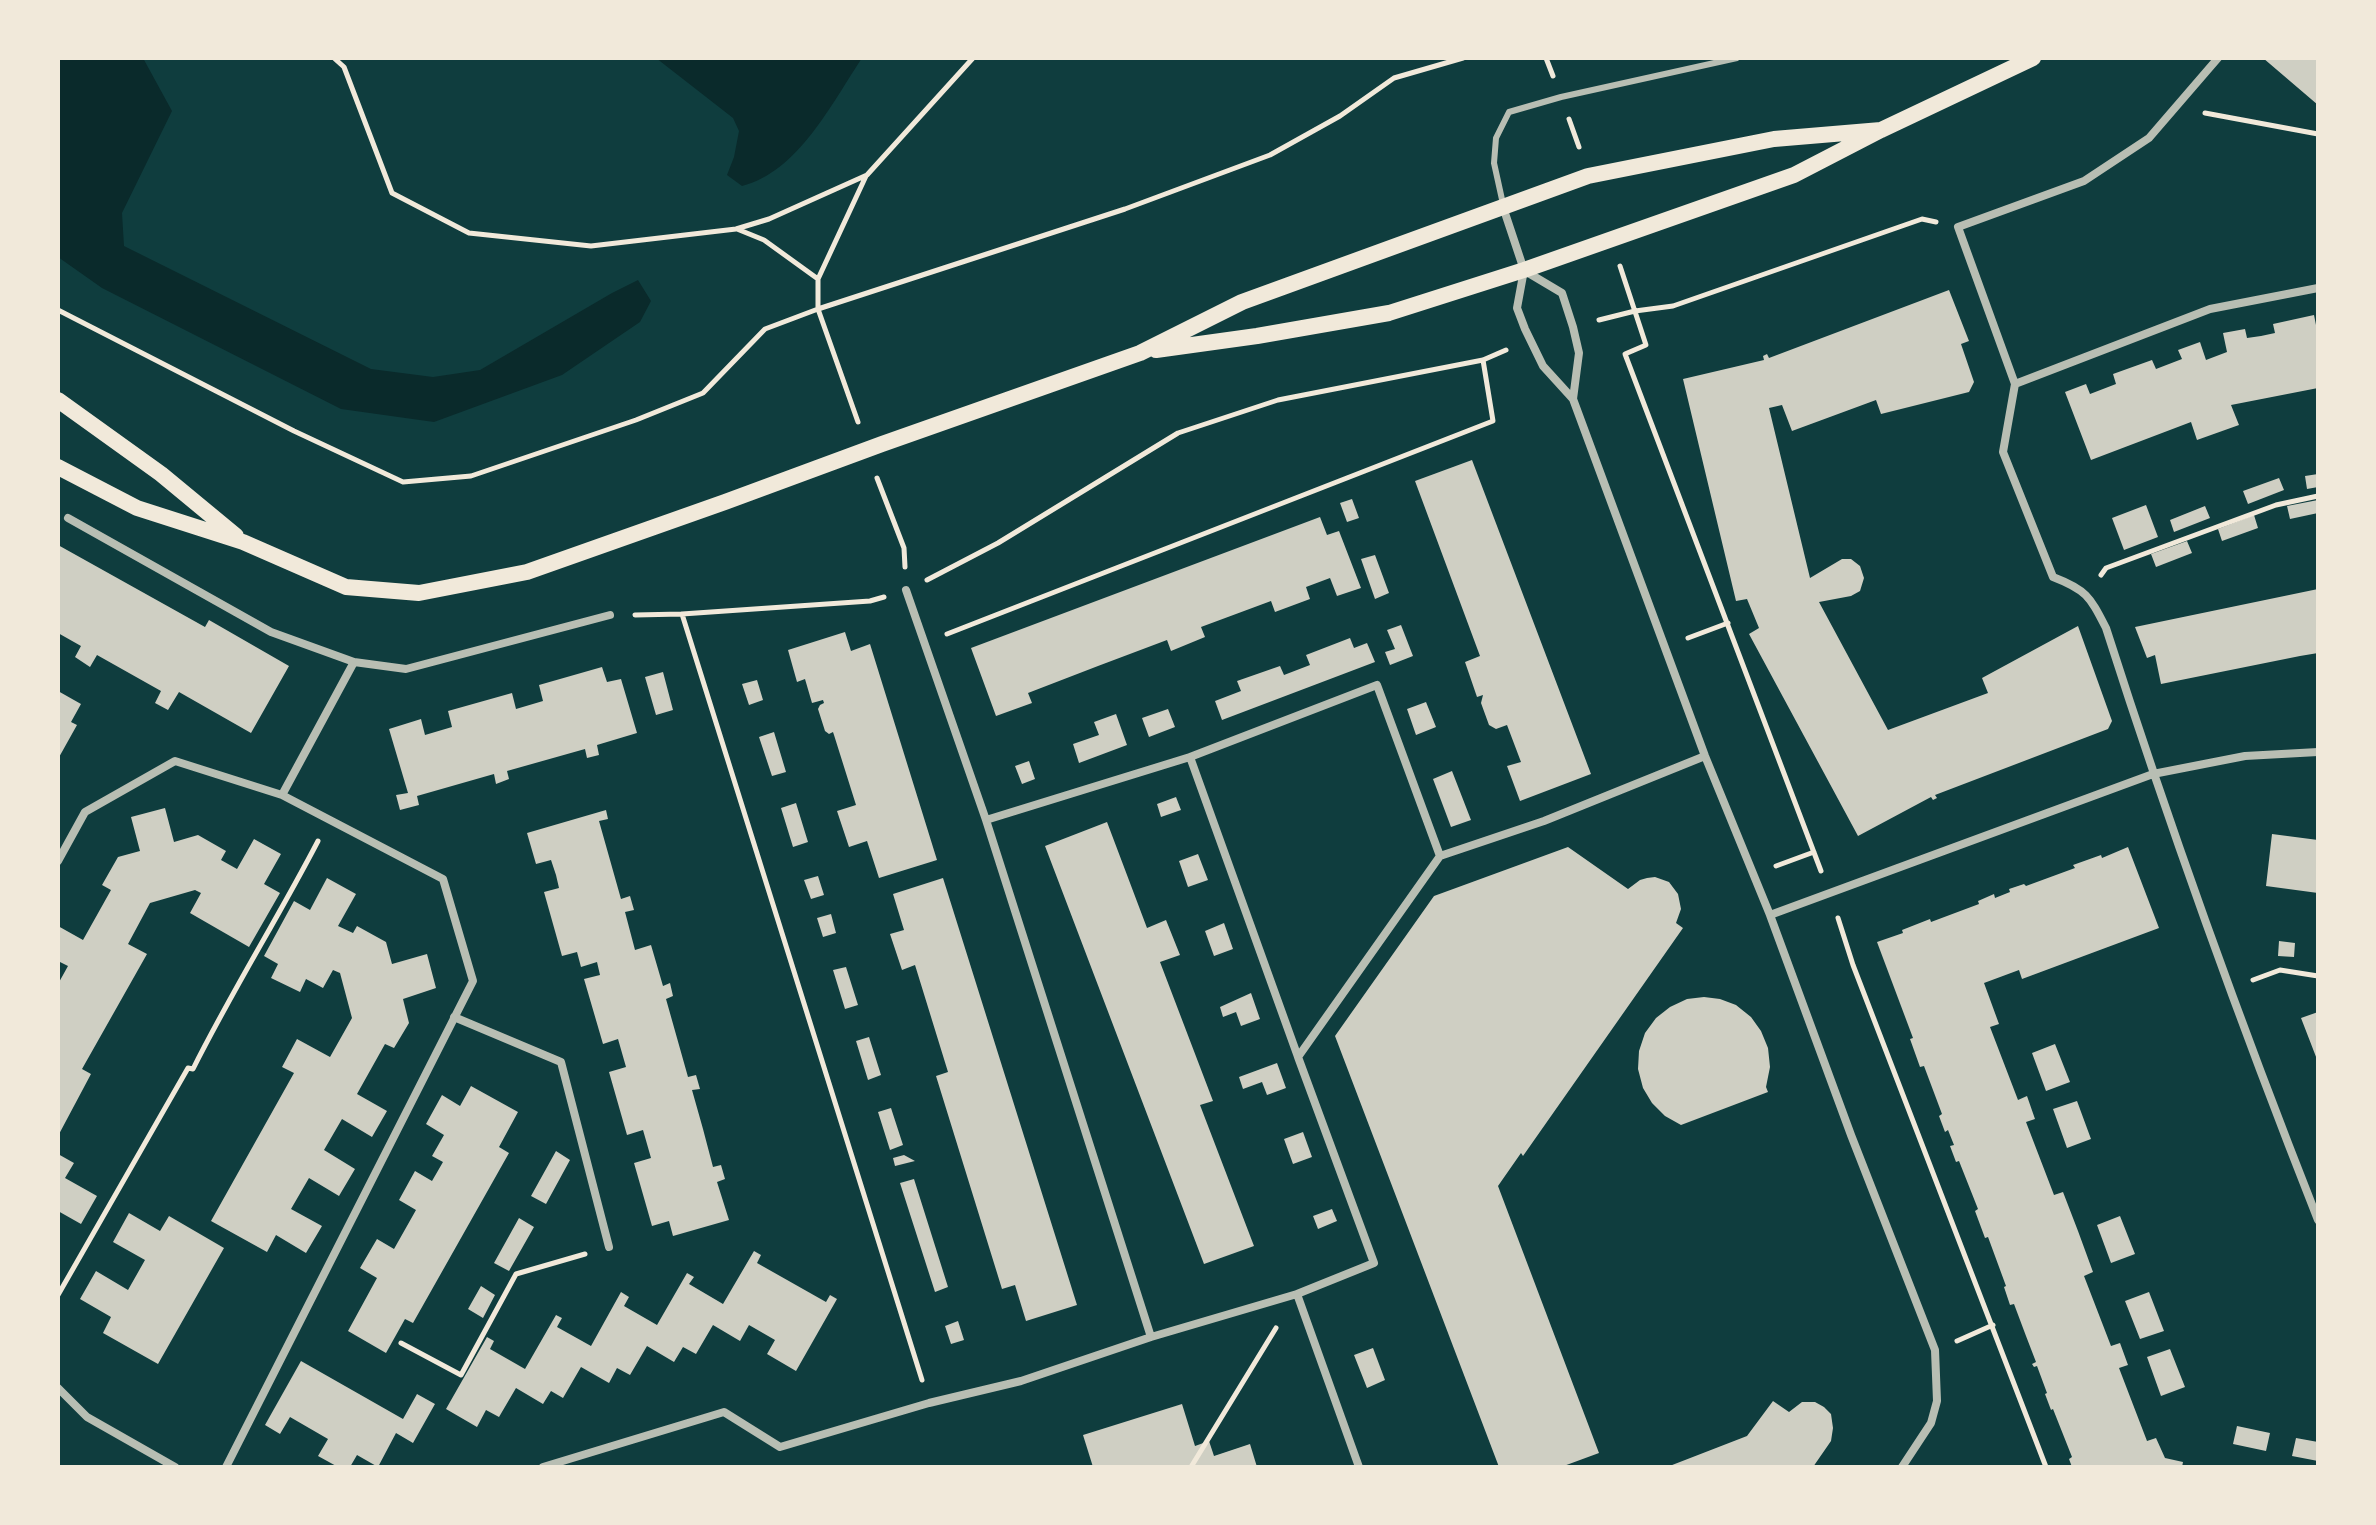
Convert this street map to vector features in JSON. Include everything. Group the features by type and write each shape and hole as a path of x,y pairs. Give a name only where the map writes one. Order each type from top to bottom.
{"main road":[{"path":"1140,353 1389,313 1524,270 1794,175 2033,58"},
{"path":"58,467 137,508 243,542 346,587 419,593 527,572 1140,353 1242,302 1588,176 1774,139 1881,130"},
{"path":"58,400 161,474 243,542"}],"street":[{"path":"2218,58 2149,138 2084,181 1958,227 2015,384 2003,452 2053,577 2078,586 2095,607 2106,628 2153,774 2318,1220"},
{"path":"1503,207 1524,270 1517,308 1529,340 1543,366 1573,399 1705,756 1770,915 1935,1350 1937,1401 1931,1423 1902,1467"},
{"path":"1524,270 1562,293 1579,353 1573,399"},
{"path":"2015,384 2210,309 2318,288"},
{"path":"68,518 271,632 354,662 406,669 610,615"},
{"path":"906,590 986,820 1151,1337"},
{"path":"282,795 354,662"},
{"path":"986,820 1190,757 1377,685 1440,856"},
{"path":"1770,915 2153,774 2245,756 2318,752"},
{"path":"1298,1057 1440,856 1544,821 1705,756"},
{"path":"543,1467 724,1412 780,1447 929,1403 1021,1381 1151,1337 1297,1294 1374,1263 1190,757"},
{"path":"58,861 85,812 175,761 282,795 443,879 473,981 226,1467"},
{"path":"454,1017 561,1062 609,1247"},
{"path":"1297,1294 1359,1467"},
{"path":"58,1388 87,1417 175,1467"}],"lane":[{"path":"1503,207 1494,163 1496,138 1509,112 1561,97 1737,58"}],"path":[{"path":"334,58 344,67 392,193 469,233 591,246 736,229 769,219 867,175"},
{"path":"858,422 818,309 818,279 867,175 973,58"},
{"path":"58,310 294,431 403,482 471,476 636,420 703,393 765,329 1125,209 1270,155 1340,116 1394,78 1463,58"},
{"path":"2175,108 2318,134"},
{"path":"1635,311 1673,306 1922,219 1958,227"},
{"path":"736,229 764,240 818,279"},
{"path":"610,615 682,614 870,601 906,590 998,543 1178,433 1278,400 1483,360 1529,340"},
{"path":"923,643 1493,421 1483,360"},
{"path":"876,477 904,548 906,590"},
{"path":"2086,596 2106,568 2276,505 2318,496"},
{"path":"682,614 929,1403"},
{"path":"1665,647 1728,623"},
{"path":"58,1295 188,1068 193,1069 330,820"},
{"path":"2230,989 2280,970 2318,976"},
{"path":"401,1343 461,1375 516,1274 609,1247"},
{"path":"1191,1467 1297,1294"},
{"path":"1935,1350 1993,1325"}],"water":[{"path":"58,58 143,58 172,111 122,213 124,246 371,369 433,377 480,370 638,280 651,301 640,322 562,375 434,422 341,409 102,288 58,257"},
{"path":"656,58 862,58 826,115 797,151 762,178 742,186 727,175 739,131 733,118"}],"building":[{"path":"2263,58 2318,58 2318,105"},
{"path":"1949,290 1969,341 1961,344 1974,382 1969,392 1881,414 1876,400 1792,431 1782,405 1769,408 1810,578 1842,559 1851,559 1860,566 1864,578 1860,591 1851,596 1819,602 1888,730 1988,693 1982,678 2078,626 2112,721 2108,729 1935,795 1937,798 1933,800 1931,797 1858,836 1749,634 1759,628 1747,599 1736,601 1683,379 1764,360 1763,356 1767,354 1769,358"},
{"path":"2314,315 2318,325 2318,388 2231,405 2239,425 2197,440 2191,422 2091,460 2065,392 2086,384 2090,394 2116,384 2113,374 2152,360 2156,369 2182,359 2178,350 2200,342 2206,360 2227,352 2223,333 2245,329 2247,338 2261,336 2275,333 2273,324"},
{"path":"1472,460 1591,774 1520,801 1507,766 1521,762 1507,725 1496,729 1489,725 1481,703 1483,695 1477,697 1465,662 1480,656 1415,481"},
{"path":"2318,474 2318,487 2307,489 2305,476"},
{"path":"2279,478 2284,490 2248,504 2243,491"},
{"path":"1352,499 1359,518 1347,522 1340,503"},
{"path":"2318,500 2318,513 2290,519 2287,506"},
{"path":"2146,505 2158,537 2124,550 2112,518"},
{"path":"2205,506 2210,518 2174,532 2170,520"},
{"path":"2254,515 2258,528 2222,541 2218,529"},
{"path":"1320,517 1327,535 1339,531 1361,588 1337,596 1330,578 1306,587 1310,599 1275,612 1271,601 1201,627 1205,637 1171,651 1167,640 1098,666 1028,693 1032,703 996,716 971,648"},
{"path":"2187,541 2192,553 2156,567 2151,554"},
{"path":"58,545 205,627 209,620 289,666 251,733 179,692 168,710 155,703 161,691 97,655 90,667 75,657 81,646 58,633"},
{"path":"1375,555 1389,593 1375,599 1361,559"},
{"path":"2318,589 2318,653 2161,684 2155,655 2147,658 2135,627"},
{"path":"1401,625 1413,656 1390,665 1385,652 1395,649 1387,630"},
{"path":"845,632 851,651 870,644 937,860 879,878 867,841 849,847 837,811 856,805 833,732 829,734 825,731 818,709 823,700 812,703 805,679 797,682 788,650"},
{"path":"1350,638 1354,648 1367,643 1375,662 1222,720 1215,701 1241,691 1237,681 1280,666 1284,675 1310,665 1306,655"},
{"path":"602,667 607,682 621,679 637,733 597,745 599,755 587,758 585,749 507,771 509,779 496,784 494,774 417,796 419,805 400,810 396,795 408,793 389,729 421,719 425,735 452,727 448,711 512,693 516,709 543,701 539,685"},
{"path":"663,672 673,710 656,715 645,677"},
{"path":"757,680 763,700 749,705 742,684"},
{"path":"58,691 81,704 71,722 77,725 58,759"},
{"path":"1426,702 1436,727 1416,735 1407,709"},
{"path":"1168,709 1175,727 1149,737 1142,718"},
{"path":"1116,714 1127,745 1079,763 1073,744 1099,735 1094,722"},
{"path":"774,732 786,772 772,776 759,737"},
{"path":"1029,761 1035,779 1022,784 1015,766"},
{"path":"1452,771 1471,820 1451,827 1433,779"},
{"path":"1176,797 1181,810 1161,817 1157,804"},
{"path":"796,803 808,842 793,847 781,808"},
{"path":"165,808 174,842 198,835 226,851 221,860 237,869 254,839 281,854 264,884 280,893 249,947 190,913 201,893 195,890 150,903 128,944 147,954 82,1069 91,1074 58,1136 58,984 68,966 58,961 58,926 83,940 111,890 102,885 118,857 140,851 131,817"},
{"path":"606,810 608,819 599,821 621,899 630,896 634,910 625,912 635,950 651,945 663,986 670,983 673,996 666,999 688,1077 696,1075 700,1089 692,1090 713,1167 721,1165 725,1179 717,1182 729,1220 673,1236 669,1221 652,1226 634,1163 651,1158 643,1130 627,1135 609,1072 626,1067 618,1039 603,1044 584,979 600,975 597,962 581,967 577,952 562,956 544,892 559,888 556,875 551,860 536,864 527,833"},
{"path":"1107,822 1147,928 1166,920 1180,955 1160,962 1213,1101 1200,1105 1254,1246 1204,1264 1045,846"},
{"path":"2272,834 2318,840 2318,893 2266,886"},
{"path":"1568,847 1628,889 1647,878 1655,877 1669,882 1678,894 1681,909 1676,923 1683,928 1523,1156 1521,1153 1498,1186 1599,1453 1561,1467 1499,1467 1335,1036 1434,896"},
{"path":"2128,847 2159,928 2022,979 2019,970 1984,983 1999,1024 1990,1027 2018,1100 2027,1096 2035,1119 2026,1122 2054,1195 2063,1192 2078,1231 2093,1272 2084,1276 2111,1346 2120,1343 2128,1365 2119,1368 2147,1441 2156,1438 2165,1458 2183,1462 2182,1467 2072,1467 2069,1459 2072,1457 2051,1410 2037,1366 2032,1364 2036,1362 2014,1304 2010,1305 1988,1237 1985,1238 1975,1211 1978,1209 1959,1161 1956,1162 1950,1146 1954,1145 1948,1130 1945,1132 1939,1116 1942,1114 1924,1066 1920,1067 1910,1039 1913,1038 1877,942 1930,919 1931,922 1979,904 1978,901 1994,894 1995,898 2010,892 2009,889 2026,886 2075,868 2073,865"},
{"path":"1198,854 1208,880 1188,887 1179,861"},
{"path":"818,876 824,895 811,899 804,880"},
{"path":"327,878 356,894 338,926 353,933 357,926 386,942 392,964 427,954 436,988 403,999 409,1023 394,1048 385,1044 357,1094 387,1111 372,1137 342,1119 324,1150 355,1169 339,1196 309,1178 291,1209 322,1226 306,1253 276,1235 267,1252 211,1221 294,1073 282,1067 297,1039 330,1057 352,1018 340,973 333,970 323,988 306,979 300,992 271,978 278,964 264,956 294,901 310,910"},
{"path":"943,878 1077,1305 1026,1321 1015,1285 1002,1289 936,1076 948,1072 915,965 902,970 890,934 904,930 893,894"},
{"path":"831,914 836,933 823,937 817,918"},
{"path":"1224,923 1233,949 1214,956 1205,931"},
{"path":"2279,941 2295,943 2294,957 2278,956"},
{"path":"846,967 858,1005 845,1009 833,970"},
{"path":"1251,993 1260,1019 1241,1026 1236,1012 1223,1017 1220,1007"},
{"path":"1704,997 1736,1005 1751,1017 1761,1031 1768,1048 1768,1092 1681,1125 1665,1116 1643,1088 1638,1069 1639,1051 1645,1033 1656,1018 1687,999"},
{"path":"2318,1012 2318,1062 2301,1018"},
{"path":"869,1037 881,1075 868,1080 856,1041"},
{"path":"2055,1044 2070,1082 2046,1091 2032,1053"},
{"path":"1277,1063 1286,1088 1267,1095 1262,1082 1243,1089 1239,1077"},
{"path":"471,1086 518,1112 499,1147 509,1153 413,1323 405,1319 386,1353 348,1331 377,1278 360,1268 377,1239 394,1249 416,1210 399,1200 415,1171 432,1181 443,1162 432,1156 444,1135 426,1124 442,1095 460,1106"},
{"path":"2077,1101 2091,1139 2067,1148 2053,1109"},
{"path":"891,1108 903,1145 890,1150 878,1112"},
{"path":"1303,1132 1312,1157 1293,1164 1284,1139"},
{"path":"556,1151 570,1160 546,1204 531,1196"},
{"path":"58,1154 74,1163 65,1178 97,1196 81,1224 58,1211"},
{"path":"904,1155 915,1161 895,1166 893,1158"},
{"path":"914,1179 948,1287 935,1292 900,1183"},
{"path":"1332,1209 1337,1221 1318,1229 1313,1216"},
{"path":"129,1213 160,1231 169,1216 224,1248 158,1364 103,1333 111,1317 80,1299 96,1271 128,1290 145,1260 113,1242"},
{"path":"2120,1216 2135,1254 2111,1263 2097,1225"},
{"path":"519,1218 534,1227 509,1271 494,1263"},
{"path":"754,1251 761,1255 757,1263 826,1302 830,1295 837,1299 796,1371 767,1354 775,1340 749,1325 740,1341 713,1325 696,1354 683,1347 674,1362 647,1346 630,1375 617,1368 609,1383 581,1367 563,1398 551,1391 543,1404 516,1388 499,1417 486,1410 477,1427 446,1409 487,1337 494,1341 490,1349 525,1369 556,1315 562,1318 557,1327 591,1346 621,1292 629,1297 624,1306 657,1325 687,1273 694,1277 689,1284 723,1304"},
{"path":"481,1286 495,1295 483,1318 468,1309"},
{"path":"2149,1292 2164,1331 2140,1339 2125,1301"},
{"path":"958,1321 964,1340 951,1344 945,1326"},
{"path":"1373,1348 1385,1380 1367,1388 1354,1355"},
{"path":"2170,1349 2185,1387 2161,1396 2147,1357"},
{"path":"301,1361 403,1419 417,1394 435,1404 413,1443 396,1433 378,1467 357,1455 350,1467 338,1467 318,1456 328,1439 290,1417 280,1434 265,1425"},
{"path":"1773,1401 1789,1412 1802,1402 1815,1402 1831,1414 1831,1441 1813,1467 1667,1467 1747,1436"},
{"path":"1182,1404 1195,1446 1209,1441 1214,1456 1250,1444 1257,1467 1093,1467 1083,1435"},
{"path":"2237,1426 2270,1433 2266,1451 2233,1444"},
{"path":"2296,1438 2318,1442 2318,1461 2292,1456"}]}
